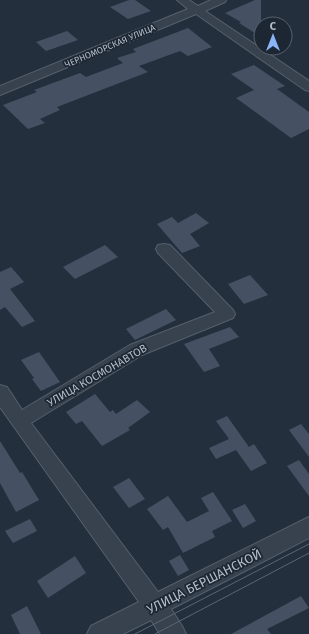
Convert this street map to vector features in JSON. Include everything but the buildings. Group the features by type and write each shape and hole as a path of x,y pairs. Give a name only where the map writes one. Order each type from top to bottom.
{"street":[{"path":"182,0 309,87"},
{"name":"ЧЕРНОМОРСКАЯ УЛИЦА","path":"0,91 220,0"},
{"name":"УЛИЦА КОСМОНАВТОВ","path":"19,421 136,350 227,314 164,249"},
{"path":"0,392 19,421 174,634"},
{"name":"УЛИЦА БЕРШАНСКОЙ","path":"99,634 309,527"}],"tram line":[{"path":"135,634 309,544"},
{"path":"155,634 309,553"}]}
